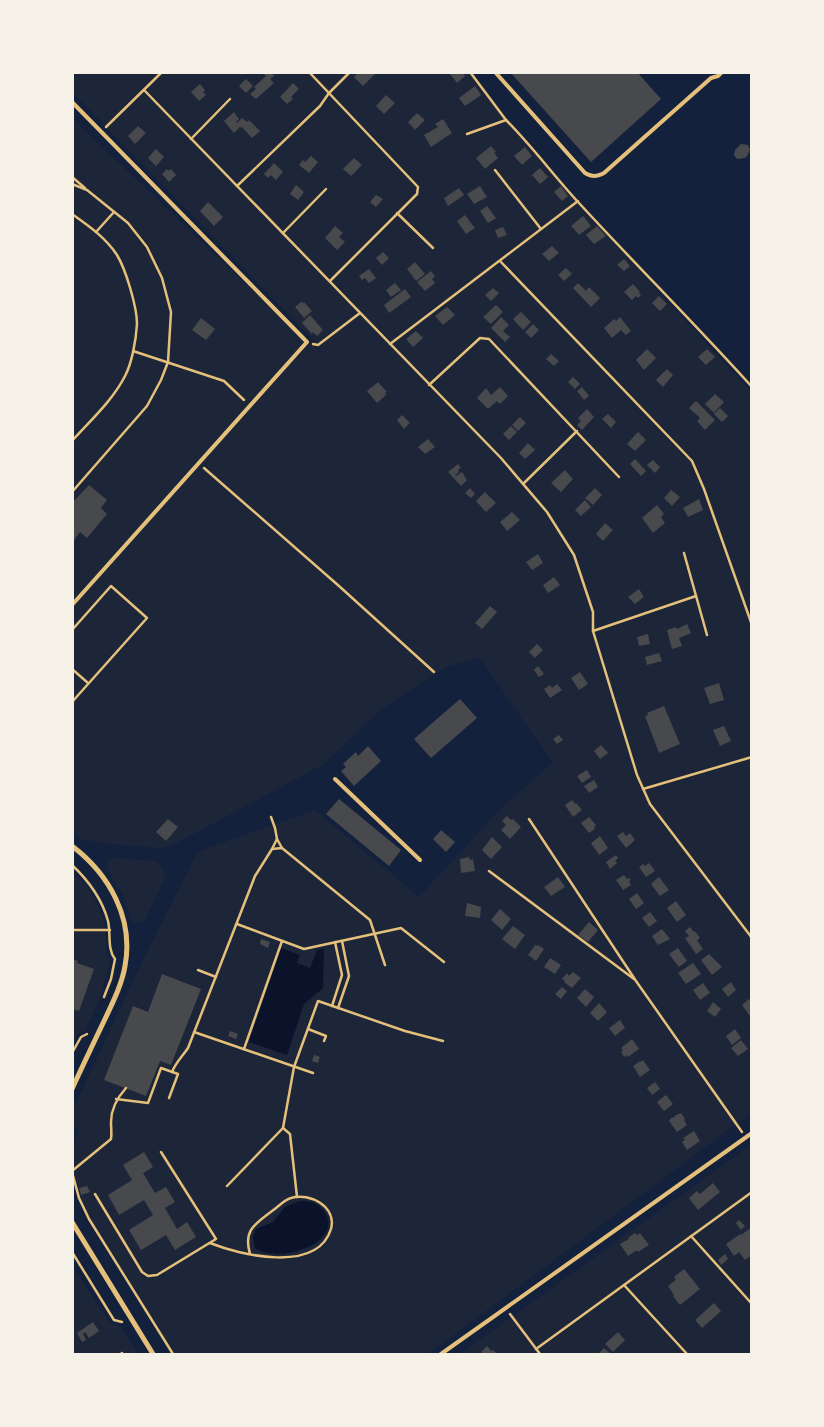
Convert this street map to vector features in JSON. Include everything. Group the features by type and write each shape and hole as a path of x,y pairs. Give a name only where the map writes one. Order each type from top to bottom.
{"street":[{"path":"72,846 92,863 104,877 114,894 121,910 127,949 125,966 115,996 72,1089"},
{"path":"72,1222 153,1354"}],"lane":[{"path":"495,72 585,173 597,177 604,173 711,78 718,76 722,72"},
{"path":"72,102 307,342 72,606"},
{"path":"335,779 420,860"},
{"path":"441,1354 752,1133"}],"path":[{"path":"101,132 162,72"},
{"path":"309,72 418,187 416,194 330,281"},
{"path":"237,186 320,106 329,93 350,72"},
{"path":"470,72 506,120 578,201 752,387"},
{"path":"144,90 501,458 547,512 574,555 593,612 593,631 637,775 650,804 752,938"},
{"path":"191,139 230,99"},
{"path":"468,134 506,120"},
{"path":"495,170 541,229"},
{"path":"72,177 128,224 147,247 162,278 171,312 168,362 147,406 72,492"},
{"path":"72,184 87,190"},
{"path":"283,233 326,190"},
{"path":"390,344 578,201"},
{"path":"96,232 114,212"},
{"path":"72,214 96,232 117,256 127,276 137,323 133,350 125,376 110,399 72,441"},
{"path":"397,214 433,248"},
{"path":"500,261 692,461 704,489 752,625"},
{"path":"307,342 318,346 360,313"},
{"path":"429,385 480,338 489,339 619,477"},
{"path":"133,350 224,381 250,405"},
{"path":"523,484 577,431"},
{"path":"199,463 434,672"},
{"path":"684,553 708,635"},
{"path":"72,630 112,586 147,618 72,702"},
{"path":"593,631 696,596"},
{"path":"72,669 89,683"},
{"path":"643,789 752,757"},
{"path":"271,817 277,839 282,848 370,920 385,965"},
{"path":"529,819 636,981 746,1137"},
{"path":"172,1072 178,1059 188,1048 255,876 277,839"},
{"path":"272,849 282,848"},
{"path":"72,865 81,873 98,895 110,930 111,954 115,959 101,1004"},
{"path":"489,871 636,981"},
{"path":"237,924 304,949 401,928 444,962"},
{"path":"72,930 110,930"},
{"path":"244,1050 282,941"},
{"path":"338,1008 349,976 342,941"},
{"path":"332,1006 342,975 335,942"},
{"path":"198,970 216,977"},
{"path":"226,1186 283,1128 294,1067 318,1001 405,1031 443,1040"},
{"path":"72,1054 81,1037 87,1034 91,1028"},
{"path":"308,1029 326,1036 324,1041"},
{"path":"194,1032 313,1073"},
{"path":"116,1099 148,1103 161,1068 178,1074 169,1098"},
{"path":"126,1088 116,1099 113,1108 111,1139 72,1172 79,1198 90,1220 173,1354"},
{"path":"283,1128 290,1134 297,1197"},
{"path":"95,1194 142,1272 148,1276 157,1275 210,1243 216,1239 161,1152"},
{"path":"536,1349 752,1192"},
{"path":"210,1243 219,1247 250,1254 274,1258 296,1256 312,1251 327,1237 331,1229 332,1221 325,1206 310,1198 297,1197 284,1202 251,1229 247,1240 250,1254"},
{"path":"691,1236 752,1304"},
{"path":"72,1252 114,1320 122,1322 126,1327"},
{"path":"624,1285 686,1354"},
{"path":"506,1309 540,1354"}],"shaded area":[{"path":"73,73 469,73 606,234 751,392 751,1114 428,1354 174,1354 82,1205 73,1177 73,1149 78,1129 73,1128 73,1110 139,968 196,855 202,850 315,810 419,897 504,805 553,763 479,657 444,668 378,712 324,764 166,848 102,843 81,839 73,833 72,118 307,342 322,352 318,345 73,93"},
{"path":"109,859 155,861 163,868 165,878 146,918 141,922 137,923 131,920 123,895 107,869"},
{"path":"73,872 89,889 97,903 103,917 106,934 106,955 111,960 100,998 85,1031 78,1033 73,1046"},
{"path":"281,948 300,955 297,963 310,968 317,950 324,949 323,988 304,1004 287,1055 249,1042"},
{"path":"751,1145 751,1354 460,1354"},
{"path":"300,1201 310,1202 322,1208 329,1222 326,1233 318,1241 306,1248 293,1252 265,1253 255,1248 253,1237 256,1229 273,1222 285,1207"},
{"path":"72,1266 111,1324 120,1326 138,1354 73,1354"}],"building":[{"path":"265,72 271,72 274,76 270,79 274,83 256,99 250,94 256,89 254,87 266,76"},
{"path":"359,72 377,72 363,86 354,77"},
{"path":"452,72 462,72 465,76 457,83 450,74"},
{"path":"510,72 637,72 661,99 591,162"},
{"path":"246,79 253,86 246,93 239,86"},
{"path":"293,83 299,89 291,97 293,99 287,104 280,97"},
{"path":"200,84 205,90 203,92 206,95 199,101 191,92"},
{"path":"475,86 481,95 465,106 459,98"},
{"path":"386,95 395,103 384,114 376,106"},
{"path":"234,112 239,119 237,123 242,118 247,122 249,120 260,131 252,138 242,127 234,133 224,121"},
{"path":"417,113 425,120 415,130 408,122"},
{"path":"443,119 452,133 431,147 424,135 438,127 435,124"},
{"path":"138,126 146,133 135,144 128,136"},
{"path":"741,144 748,145 750,150 745,158 737,159 734,155 735,150"},
{"path":"491,146 498,158 485,169 476,158"},
{"path":"525,147 532,156 522,165 514,156"},
{"path":"156,149 164,157 156,166 148,158"},
{"path":"311,156 318,162 309,173 299,165 303,160 305,162"},
{"path":"354,158 362,165 351,176 343,169"},
{"path":"274,163 283,172 276,180 271,175 268,178 264,174"},
{"path":"540,168 548,177 540,184 532,175"},
{"path":"167,169 169,171 171,169 176,175 169,182 162,174"},
{"path":"296,185 304,192 298,200 290,194"},
{"path":"480,186 487,197 474,204 467,194"},
{"path":"561,186 568,196 562,201 554,192"},
{"path":"459,188 464,195 448,206 444,198"},
{"path":"376,195 383,199 376,207 370,202"},
{"path":"208,202 223,217 214,226 200,211"},
{"path":"487,206 496,218 488,223 480,211"},
{"path":"465,215 475,228 466,234 457,221"},
{"path":"583,216 591,226 579,235 571,226"},
{"path":"335,226 343,233 339,237 345,242 337,250 325,238"},
{"path":"597,226 606,236 594,244 586,235"},
{"path":"503,227 507,235 498,238 495,230"},
{"path":"552,246 559,253 549,261 542,254"},
{"path":"383,252 389,258 382,265 376,258"},
{"path":"624,259 630,266 624,271 617,265"},
{"path":"415,262 425,274 416,281 407,269"},
{"path":"566,268 572,274 564,281 558,275"},
{"path":"369,269 376,278 369,283 365,278 362,280 359,276"},
{"path":"431,271 435,276 432,279 435,283 425,291 417,282"},
{"path":"395,283 401,290 391,297 386,290"},
{"path":"578,283 586,291 589,287 600,298 591,307 573,288"},
{"path":"633,284 641,295 638,298 636,296 632,300 624,292"},
{"path":"493,288 499,293 491,301 485,295"},
{"path":"405,289 411,297 389,313 384,305"},
{"path":"659,296 667,304 660,311 652,303"},
{"path":"304,302 312,311 304,318 295,307"},
{"path":"496,305 503,312 491,324 483,317"},
{"path":"447,307 455,315 443,325 435,316"},
{"path":"521,312 531,322 523,330 513,319"},
{"path":"310,315 323,330 317,336 313,332 312,334 302,323"},
{"path":"501,317 509,325 503,331 510,337 505,342 491,328"},
{"path":"620,317 631,331 626,335 621,330 612,338 604,328 614,319 616,321"},
{"path":"201,318 215,329 206,340 192,330"},
{"path":"533,324 539,330 531,338 525,332"},
{"path":"416,331 423,338 413,347 406,339"},
{"path":"647,349 656,358 644,370 636,360"},
{"path":"707,349 715,357 706,365 698,357"},
{"path":"551,354 559,361 554,366 546,359"},
{"path":"667,369 673,375 663,387 656,380"},
{"path":"573,377 580,384 575,389 568,382"},
{"path":"378,382 387,392 377,403 367,391"},
{"path":"500,387 508,396 500,404 497,401 488,409 477,398 486,388 491,395"},
{"path":"582,387 589,396 584,400 577,391"},
{"path":"715,394 724,402 714,413 705,404"},
{"path":"696,401 715,420 705,430 697,421 700,418 689,408"},
{"path":"720,408 728,416 722,422 714,414"},
{"path":"587,409 594,417 582,430 577,425 581,421 578,418"},
{"path":"608,414 616,422 611,428 602,419"},
{"path":"402,415 410,423 404,429 397,420"},
{"path":"520,417 526,423 518,431 512,425"},
{"path":"511,426 517,432 509,440 503,434"},
{"path":"638,432 646,440 635,451 627,444"},
{"path":"428,439 435,447 425,454 418,447"},
{"path":"528,443 535,450 525,459 519,453"},
{"path":"635,459 646,471 641,476 630,464"},
{"path":"653,460 660,467 655,473 647,465"},
{"path":"458,464 461,468 455,475 462,472 467,480 461,486 448,472"},
{"path":"565,470 573,479 561,492 551,483"},
{"path":"89,485 107,500 101,508 107,514 87,538 80,532 74,540 72,538 72,503"},
{"path":"470,488 475,494 471,498 465,493"},
{"path":"595,488 602,495 593,505 585,498"},
{"path":"671,490 680,497 672,506 664,498"},
{"path":"485,492 496,503 486,512 476,501"},
{"path":"699,499 703,510 688,517 683,508"},
{"path":"585,500 591,507 581,516 575,510"},
{"path":"657,505 664,514 661,517 665,523 653,533 642,518"},
{"path":"512,512 520,520 507,531 500,522"},
{"path":"605,523 613,530 603,541 596,534"},
{"path":"538,554 543,563 532,570 526,562"},
{"path":"554,577 560,585 548,593 543,585"},
{"path":"639,589 644,597 635,604 628,597"},
{"path":"490,606 497,612 482,629 475,623"},
{"path":"687,624 691,633 679,638 682,646 672,649 667,630 676,627 677,629"},
{"path":"648,634 650,644 639,646 637,637"},
{"path":"537,644 543,650 535,658 529,652"},
{"path":"659,653 662,661 647,665 645,657"},
{"path":"538,666 544,674 539,677 534,670"},
{"path":"580,672 588,684 579,690 571,678"},
{"path":"719,683 724,700 710,704 704,688"},
{"path":"557,684 562,690 550,698 544,689 550,685 552,688"},
{"path":"460,699 477,718 431,758 414,739"},
{"path":"664,706 680,744 659,753 645,716 648,715 647,713"},
{"path":"724,726 731,741 720,746 713,730"},
{"path":"559,735 563,740 557,744 553,739"},
{"path":"601,745 608,753 600,759 594,751"},
{"path":"368,746 381,761 354,786 341,771 346,767 343,764 356,752 358,756"},
{"path":"587,770 591,777 582,783 577,776"},
{"path":"594,780 598,787 589,793 584,786"},
{"path":"339,799 401,850 389,866 326,814"},
{"path":"572,800 582,810 573,817 565,805"},
{"path":"507,816 521,827 510,839 501,830 506,825 502,821"},
{"path":"589,817 596,825 595,829 589,833 581,823"},
{"path":"168,819 178,827 166,841 156,832"},
{"path":"441,830 455,842 446,852 433,839"},
{"path":"623,832 626,836 630,833 635,840 626,848 617,836"},
{"path":"600,836 608,848 599,855 591,843"},
{"path":"492,837 502,847 491,859 482,850"},
{"path":"616,855 618,858 615,861 617,863 610,869 606,862"},
{"path":"469,857 470,860 473,859 475,871 461,873 460,859"},
{"path":"649,863 655,871 646,877 639,867"},
{"path":"624,875 627,879 631,880 629,881 631,885 623,890 616,880"},
{"path":"558,877 565,887 551,896 544,887"},
{"path":"659,877 669,890 660,896 651,884"},
{"path":"637,893 644,903 636,909 629,899"},
{"path":"676,901 686,915 677,922 667,908"},
{"path":"467,903 481,907 480,918 465,916"},
{"path":"500,909 511,919 502,930 491,920"},
{"path":"650,912 657,921 649,927 642,918"},
{"path":"589,922 598,930 588,942 578,935"},
{"path":"513,926 525,935 515,949 502,939"},
{"path":"690,927 700,938 697,940 703,949 696,954 685,938 689,936 685,931"},
{"path":"662,929 670,939 658,945 652,936"},
{"path":"261,939 270,942 268,948 260,944"},
{"path":"535,945 544,949 536,961 528,955"},
{"path":"678,948 687,961 679,967 669,954"},
{"path":"709,954 722,967 712,975 701,960"},
{"path":"550,958 561,965 555,974 544,967"},
{"path":"72,959 78,961 77,963 94,969 79,1011 72,1009"},
{"path":"693,963 701,974 686,984 678,973"},
{"path":"573,972 581,978 572,988 562,979 567,973 569,976"},
{"path":"162,974 201,989 171,1065 160,1061 146,1096 104,1080 133,1006 148,1012"},
{"path":"731,982 736,990 728,997 722,989"},
{"path":"703,983 710,993 700,1000 693,990"},
{"path":"562,987 567,991 561,999 555,994"},
{"path":"585,989 594,997 586,1007 577,998"},
{"path":"749,999 752,1002 752,1015 750,1016 742,1005"},
{"path":"713,1002 721,1009 715,1017 707,1011"},
{"path":"599,1003 607,1012 598,1021 590,1013"},
{"path":"620,1020 625,1028 615,1036 609,1028"},
{"path":"735,1029 741,1038 732,1045 726,1036"},
{"path":"230,1031 238,1034 236,1039 228,1036"},
{"path":"632,1039 639,1049 628,1057 627,1055 624,1057 621,1048"},
{"path":"741,1040 748,1049 738,1056 731,1048"},
{"path":"314,1055 320,1057 318,1063 312,1061"},
{"path":"643,1060 650,1070 640,1077 633,1066"},
{"path":"655,1082 660,1089 652,1095 647,1088"},
{"path":"666,1095 673,1104 664,1111 657,1102"},
{"path":"681,1113 687,1125 677,1132 669,1121 672,1117"},
{"path":"694,1131 700,1141 687,1150 682,1142 685,1140 683,1138"},
{"path":"144,1152 153,1167 143,1173 155,1193 166,1187 175,1202 165,1208 177,1229 187,1222 196,1237 175,1250 166,1235 141,1250 129,1230 153,1215 144,1200 119,1215 108,1195 132,1180 123,1165"},
{"path":"713,1183 720,1192 698,1210 689,1198 697,1191 700,1194"},
{"path":"87,1186 90,1192 81,1195 79,1188"},
{"path":"739,1220 745,1226 741,1230 736,1223"},
{"path":"752,1227 752,1255 745,1260 739,1252 734,1256 726,1244"},
{"path":"635,1233 637,1235 640,1233 649,1245 628,1256 620,1244"},
{"path":"725,1254 728,1259 721,1265 718,1260"},
{"path":"684,1269 700,1289 680,1305 668,1286 676,1280 674,1277"},
{"path":"714,1303 721,1311 702,1328 695,1320"},
{"path":"93,1322 99,1331 89,1338 85,1332 83,1334 86,1340 82,1342 77,1333"},
{"path":"618,1332 625,1340 613,1352 605,1344"},
{"path":"487,1346 497,1354 484,1354 481,1352"},
{"path":"604,1348 611,1354 598,1354"}]}
